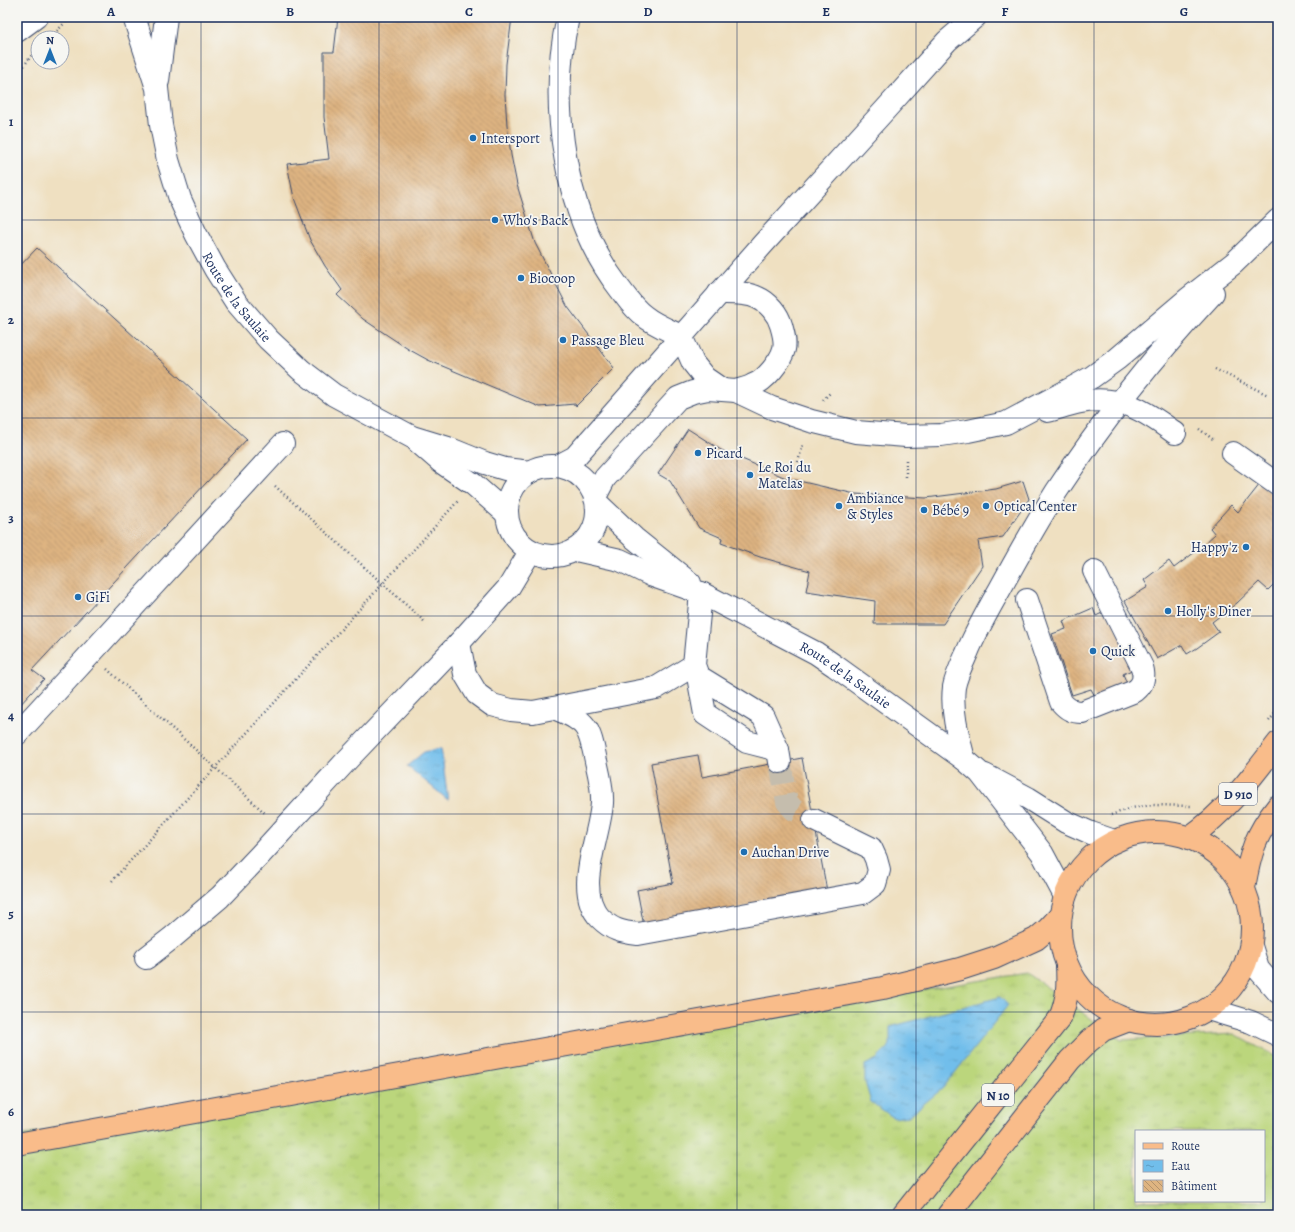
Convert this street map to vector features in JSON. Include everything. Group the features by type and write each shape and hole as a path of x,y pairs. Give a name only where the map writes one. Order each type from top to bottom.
{"main road":[{"name":"D 910","path":"1190,837 1209,824 1232,801 1278,743"},
{"name":"D 910","path":"1244,888 1249,861 1257,838 1268,819 1278,806"},
{"path":"17,1144 883,988 960,969 994,958 1036,939 1048,929 1063,906 1076,873 1093,855 1114,841 1139,833 1164,832 1190,837 1212,849 1231,867 1244,888 1252,917 1251,946 1242,971 1228,992 1208,1009 1183,1020 1156,1024 1129,1020 1103,1008 1082,989 1067,965 1060,941 1063,906"},
{"name":"N 10","path":"903,1215 1060,1018 1065,1007 1068,992 1067,965"},
{"name":"N 10","path":"948,1215 1070,1060 1089,1041 1103,1030 1129,1020"}],"street":[{"path":"17,30 24,17"},
{"path":"17,30 36,17"},
{"name":"Route de la Saulaie","path":"134,17 157,88"},
{"name":"Route de la Saulaie","path":"166,17 157,88 160,125 168,160 180,199 196,234 215,269 236,302 268,339 300,370 334,395 412,437 448,448 485,463 505,469 530,472"},
{"path":"568,17 561,58 560,117 573,194 584,225 607,272 631,303 643,316 661,327 681,336 693,363 705,378 728,390 772,408 811,421 856,432 906,436 941,435 1006,423 1081,402 1113,401 1134,407 1151,415 1175,433"},
{"path":"558,466 575,457 719,293 942,47 975,17"},
{"path":"1006,423 1092,377 1117,359 1189,298 1234,263 1278,220"},
{"path":"964,758 957,729 954,686 961,666 992,603 1025,543 1056,493 1120,403 1197,310 1226,279 1234,263"},
{"path":"596,500 605,478 678,398 693,392 728,390 755,385 768,374 780,359 784,348 784,337 780,319 770,307 758,298 743,294 719,293"},
{"name":"Route de la Saulaie","path":"412,437 441,462 473,484 506,513"},
{"path":"17,734 283,444"},
{"path":"1233,453 1278,485"},
{"path":"558,466 581,476 589,486 596,500 597,516 594,529 586,541 576,550 561,556 546,556 530,552 518,542 509,528 506,513 508,496 517,482 530,472 544,467 558,466"},
{"name":"Route de la Saulaie","path":"596,500 634,538 701,593"},
{"name":"Route de la Saulaie","path":"576,550 620,560 653,576 701,593 816,653 964,758 980,773 1042,853 1063,906"},
{"path":"146,958 220,897 284,831 348,758 459,643 509,587 530,552"},
{"path":"1027,600 1061,702 1066,708 1074,712 1082,712 1135,690 1141,686 1143,681 1144,676 1142,667 1094,571"},
{"path":"696,671 763,716 779,756 747,742 705,714 696,671 701,593"},
{"path":"459,643 465,674 477,694 492,704 511,710 533,712 656,688 696,671"},
{"path":"554,708 572,715 583,723 588,729 592,739 601,787 602,803 587,883 589,899 594,912 607,924 623,933 638,934 863,893 875,884 879,870 871,848 814,820"},
{"name":"Route de la Saulaie","path":"980,773 1028,798 1066,822 1114,841"},
{"path":"1251,946 1258,969 1278,992"},
{"path":"1208,1009 1251,1022 1278,1035"}],"path":[{"path":"58,30 70,17"},
{"path":"17,76 30,57"},
{"path":"1215,369 1268,395"},
{"path":"1197,428 1233,453"},
{"path":"259,471 426,623"},
{"path":"112,881 473,484"},
{"path":"91,654 284,831"},
{"path":"1268,722 1278,710"},
{"path":"1104,817 1131,808 1153,805 1192,806"}],"green space":[{"path":"1027,973 1121,1040 1234,1034 1278,1058 1278,1215 17,1215 17,1136"}],"water":[{"path":"441,748 448,800 407,766 424,752"},
{"path":"1000,997 1008,1005 943,1088 909,1116 894,1118 871,1102 865,1082 865,1065 877,1059 890,1045 890,1027"}],"building":[{"path":"338,17 512,17 506,64 505,95 511,155 517,185 535,243 567,306 614,368 576,406 575,404 540,407 428,360 408,349 363,319 337,295 342,290 325,266 310,240 294,198 287,164 329,159 324,117 324,52 334,52"},
{"path":"37,248 247,439 32,670 44,679 17,708 17,269"},
{"path":"688,429 721,450 786,478 855,494 926,498 996,489 1023,481 1029,499 1003,537 978,541 982,566 943,624 874,624 875,601 806,591 810,571 760,557 721,543 722,538 699,528 670,481 658,474"},
{"path":"1260,484 1278,498 1278,580 1268,590 1259,582 1237,603 1212,622 1219,632 1197,648 1187,654 1182,645 1157,659 1125,601 1148,587 1144,580 1169,561 1174,568 1195,552 1215,534 1210,528 1231,505 1238,512"},
{"name":"Quick","path":"1093,608 1096,616 1108,610 1138,667 1123,674 1128,686 1097,700 1091,689 1072,695 1052,634 1066,629 1063,621"},
{"name":"Auchan Drive","path":"698,755 702,777 802,758 827,891 644,926 637,890 673,883 651,763"}],"tunnel":[{"path":"780,762 787,802 794,810 814,820"}],"place":[{"name":"Intersport","path":"473,138"},
{"name":"Who's Back","path":"495,220"},
{"name":"Biocoop","path":"521,278"},
{"name":"Passage Bleu","path":"563,340"},
{"name":"Picard","path":"698,453"},
{"name":"Le Roi du Matelas","path":"750,475"},
{"name":"Ambiance & Styles","path":"839,506"},
{"name":"Optical Center","path":"986,506"},
{"name":"Bébé 9","path":"924,510"},
{"name":"Happy'z","path":"1246,547"},
{"name":"GiFi","path":"78,597"},
{"name":"Holly's Diner","path":"1168,611"},
{"name":"Quick","path":"1093,651"},
{"name":"Auchan Drive","path":"744,852"}]}
